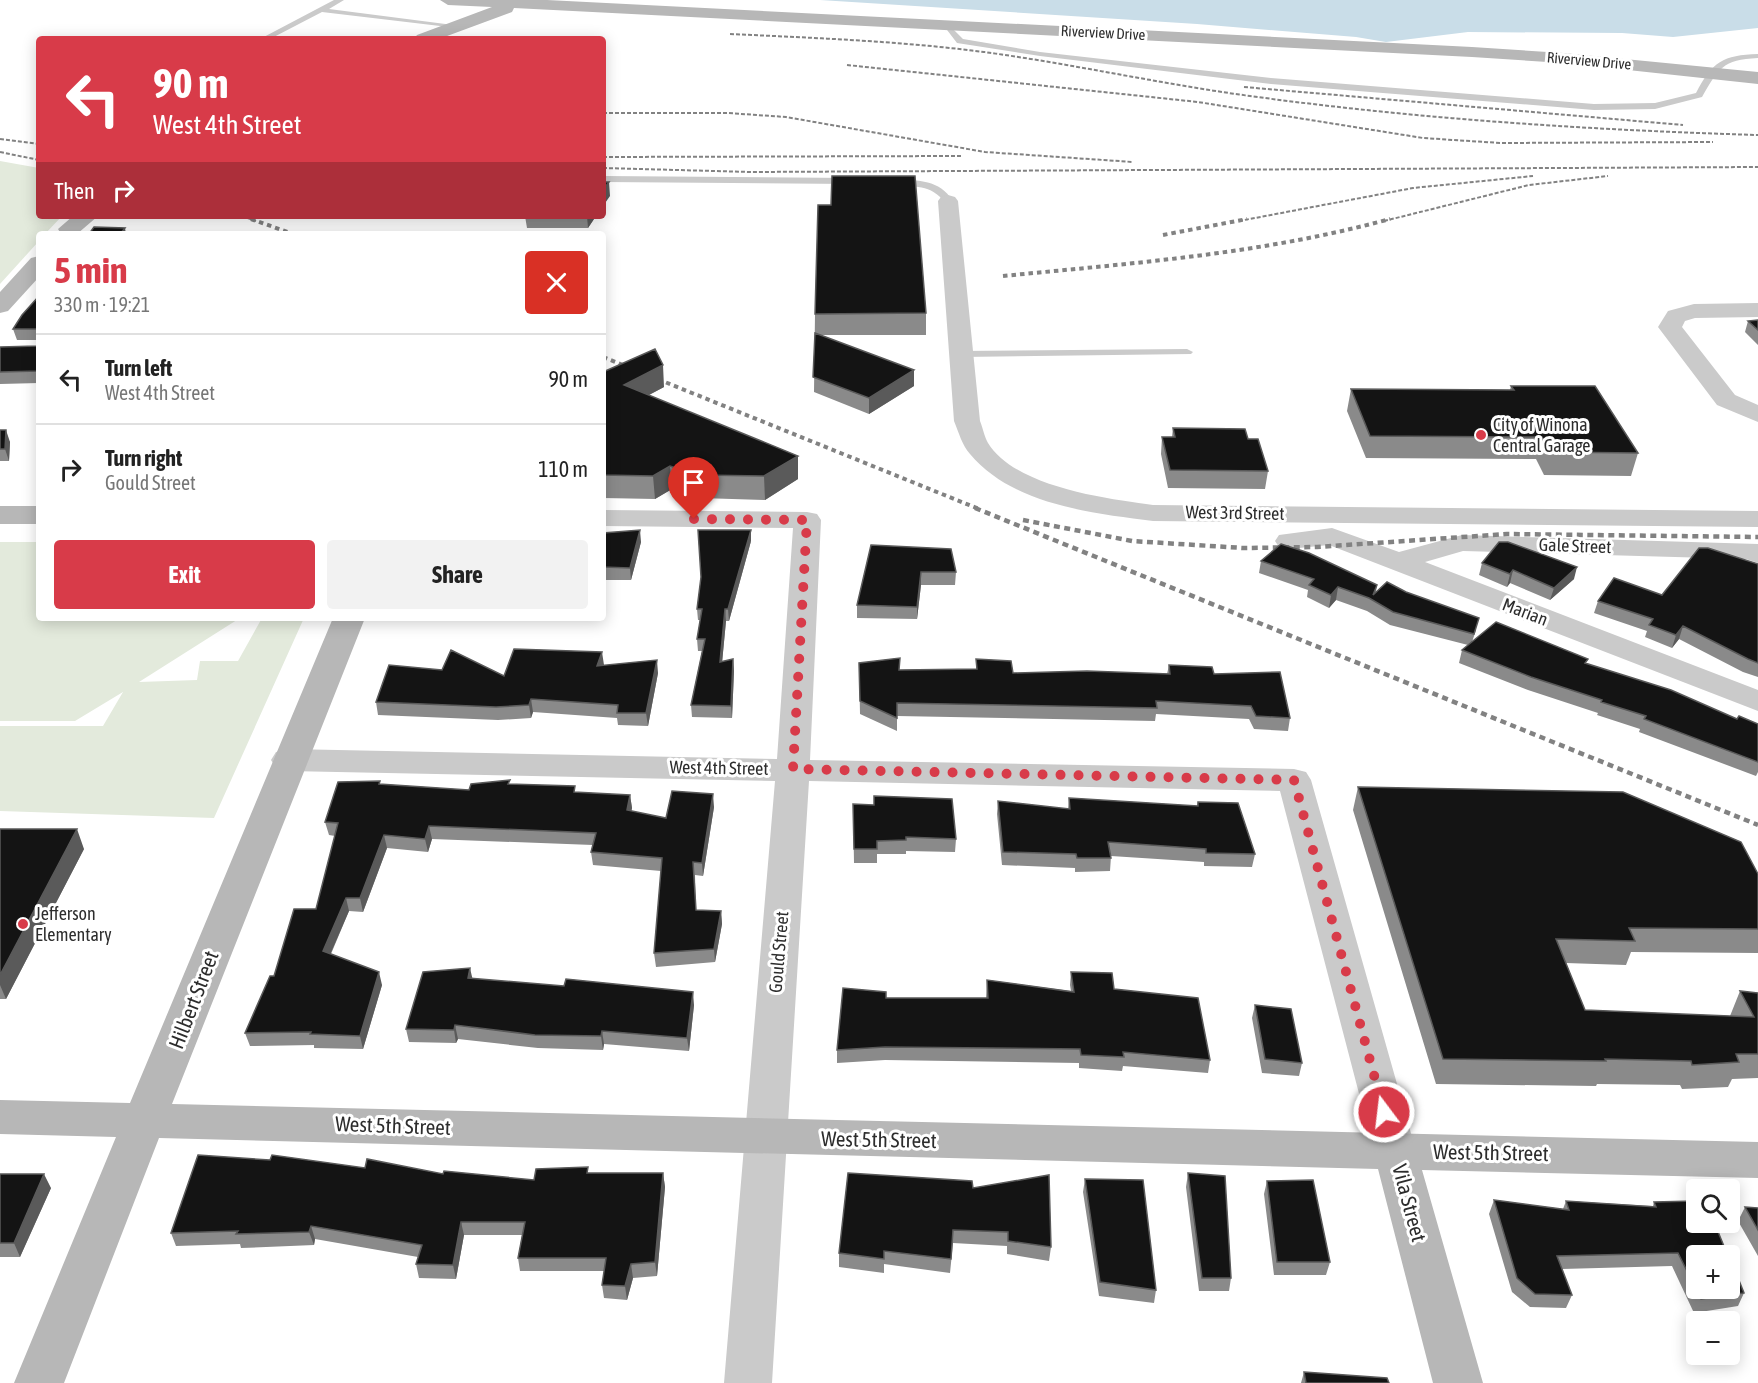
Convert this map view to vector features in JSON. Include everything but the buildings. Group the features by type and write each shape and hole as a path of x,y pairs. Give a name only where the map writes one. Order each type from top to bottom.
{"street":[{"name":"Riverview Drive","path":"448,0 1472,52 1758,78"},
{"path":"431,36 521,2"},
{"name":"West 3rd Street","path":"948,201 967,421 979,449 1018,480 1081,504 1153,513 1758,519"},
{"path":"0,306 36,266"},
{"path":"1758,309 1694,311 1676,316 1670,327 1726,399 1758,414"},
{"path":"0,515 36,515"},
{"name":"Gould Street","path":"606,518 807,520 793,769 764,1137 748,1383"},
{"name":"Marian","path":"1289,541 1332,536 1394,562 1758,701"},
{"name":"Gale Street","path":"1394,562 1462,543 1750,551 1758,554"},
{"name":"Hilbert Street","path":"39,1383 147,1119 288,760 348,621"},
{"name":"West 4th Street","path":"288,760 1294,780"},
{"name":"Vila Street","path":"1294,780 1458,1383"},
{"name":"West 5th Street","path":"0,1117 1758,1160"}],"lane":[{"path":"270,36 340,0"},
{"path":"320,10 457,26"},
{"path":"948,26 960,41 1154,68 1271,81 1594,107 1655,106 1699,95 1710,72 1726,59 1758,56"},
{"path":"606,179 860,181"},
{"path":"883,182 935,186 942,190 948,201"},
{"path":"961,354 1187,352"}],"shaded area":[{"path":"0,161 36,167 36,219 59,219 48,231 36,231 36,244 0,284"},
{"path":"0,542 36,542 36,621 235,621 139,682 197,680 200,661 238,661 260,621 303,621 214,818 0,811 0,726 103,726 123,692 75,721 0,721"}],"water":[{"path":"820,0 1758,0 1758,28 1673,37 1622,33 1468,32 1386,42 1356,37 1197,24"}],"railway":[{"path":"730,34 857,40 952,48 1217,91 1376,111 1567,127 1758,135"},
{"path":"847,65 1198,102 1423,138 1500,143 1713,142"},
{"path":"1244,87 1683,125"},
{"path":"606,113 728,113 786,117 985,152 1133,162"},
{"path":"0,139 36,144"},
{"path":"0,152 36,159"},
{"path":"606,157 963,156"},
{"path":"606,168 751,172 1758,167"},
{"path":"1239,221 1413,188 1533,176"},
{"path":"1384,221 1529,185 1608,176"},
{"path":"250,219 256,221"},
{"path":"251,219 285,231"},
{"path":"1163,235 1247,219"},
{"path":"1003,276 1246,249 1294,241 1390,219"},
{"path":"606,358 979,509"},
{"path":"975,508 1758,825"},
{"path":"1023,520 1132,541 1243,548 1317,547 1507,534 1758,537"}],"place":[{"name":"City of Winona Central Garage","path":"1481,435"},
{"name":"Jefferson Elementary","path":"23,924"}],"route":[{"path":"694,519 807,520 793,769 1294,780 1384,1112"}]}
